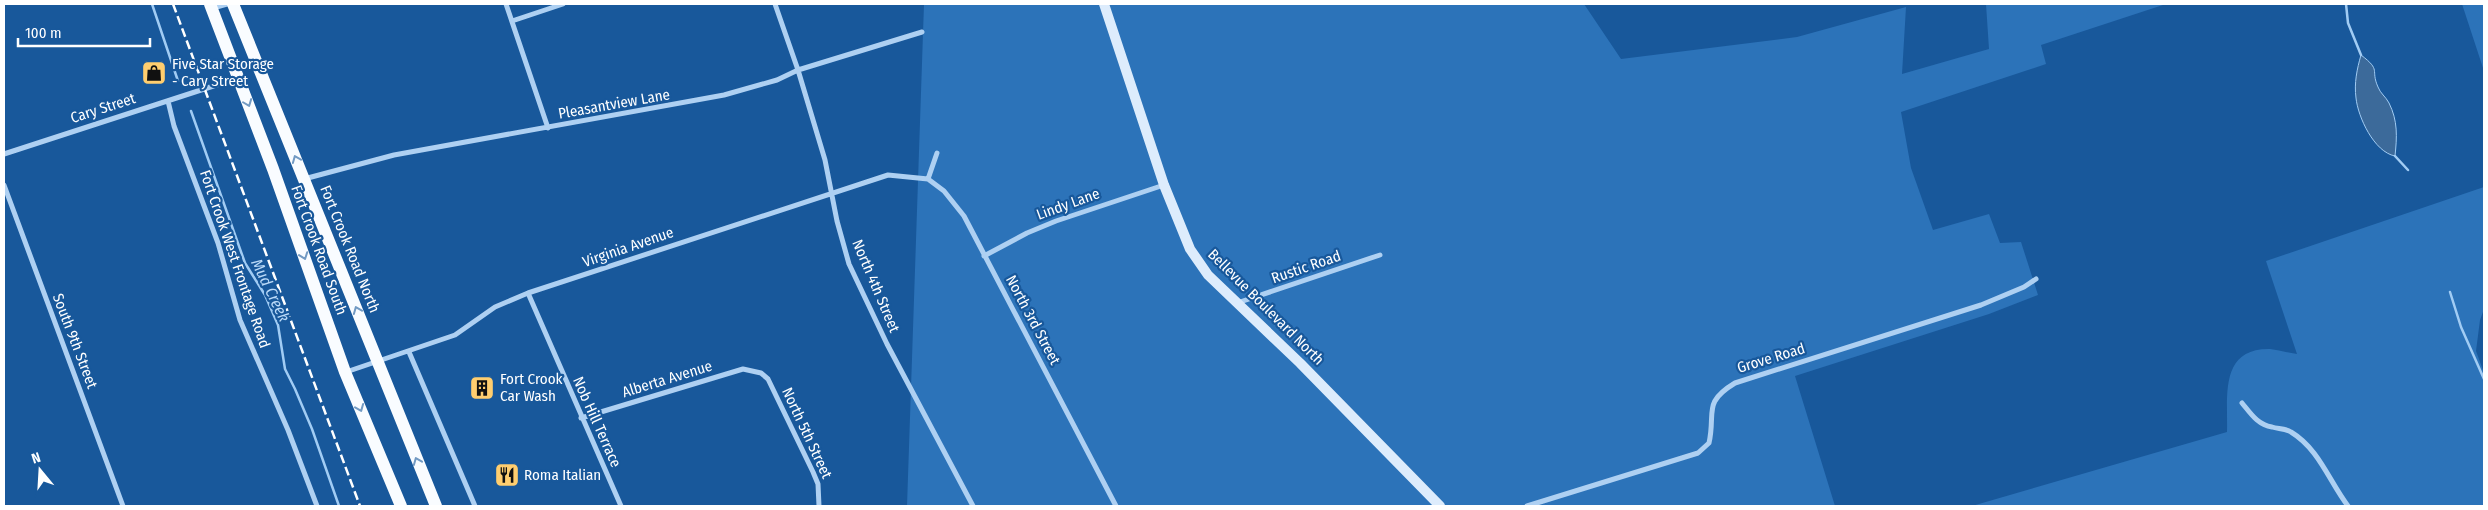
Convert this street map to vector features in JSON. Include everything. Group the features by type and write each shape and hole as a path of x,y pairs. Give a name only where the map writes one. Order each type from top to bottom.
{"main road":[{"name":"Fort Crook Road North","path":"233,4 436,506"},
{"name":"Bellevue Boulevard North","path":"1104,4 1164,185 1190,250 1208,275 1240,302 1440,506"},
{"name":"Fort Crook Road South","path":"211,6 346,372 401,506"}],"street":[{"path":"211,6 227,4"},
{"path":"506,4 548,128"},
{"path":"512,21 563,4"},
{"name":"North 4th Street","path":"774,4 798,70 824,160 850,264 887,344 973,506"},
{"name":"Pleasantview Lane","path":"304,179 394,155 724,95 777,80 798,70 922,32"},
{"name":"Cary Street","path":"4,154 238,78"},
{"name":"Fort Crook West Frontage Road","path":"168,101 174,126 218,244 240,320 288,430 317,506"},
{"path":"928,179 937,153"},
{"name":"Virginia Avenue","path":"346,372 455,335 494,307 528,293 831,192 888,175 928,179"},
{"name":"North 3rd Street","path":"928,179 954,202 964,216 1116,506"},
{"name":"Lindy Lane","path":"984,256 1056,221 1164,185"},
{"name":"South 9th Street","path":"4,186 123,506"},
{"name":"Rustic Road","path":"1240,302 1380,255"},
{"name":"Grove Road","path":"1527,506 1698,453 1709,443 1712,409 1715,398 1735,382 1981,305 2024,287 2036,279"},
{"name":"Nob Hill Terrace","path":"528,293 621,506"},
{"path":"409,352 475,506"},
{"name":"Alberta Avenue","path":"581,418 743,369 761,373"},
{"name":"North 5th Street","path":"761,373 768,379 813,472 819,490 819,506"},
{"path":"2242,403 2257,421 2265,426 2291,432 2300,440 2322,464 2348,506"}],"shaded area":[{"path":"924,4 1584,4 1621,59 1797,37 1906,7 1902,74 1989,49 1986,4 2166,4 2041,45 2046,64 1901,112 1911,168 1933,230 1989,214 2000,243 2021,242 2038,295 1989,314 1795,376 1835,506 907,506"},
{"path":"2462,4 2484,4 2484,71"},
{"path":"2361,55 2373,67 2379,89 2392,110 2396,129 2395,156 2380,148 2374,141 2360,115 2355,87"},
{"path":"2484,187 2484,309 2480,320 2476,351 2484,373 2484,506 1972,506 2227,432 2227,404 2230,377 2234,366 2242,357 2254,351 2270,349 2297,354 2266,261"}],"waterway":[{"name":"Mud Creek","path":"152,4 178,81"},
{"path":"2346,4 2348,23 2361,55"},
{"name":"Mud Creek","path":"191,111 245,263 265,295 278,325 285,369 312,429 339,506"},
{"path":"2395,156 2408,170"},
{"path":"2450,292 2461,327 2484,379"}],"railway":[{"path":"173,4 360,506"}],"place":[{"name":"Five Star Storage - Cary Street","path":"154,73"},
{"name":"Fort Crook Car Wash","path":"482,388"},
{"name":"Roma Italian","path":"507,475"}]}
